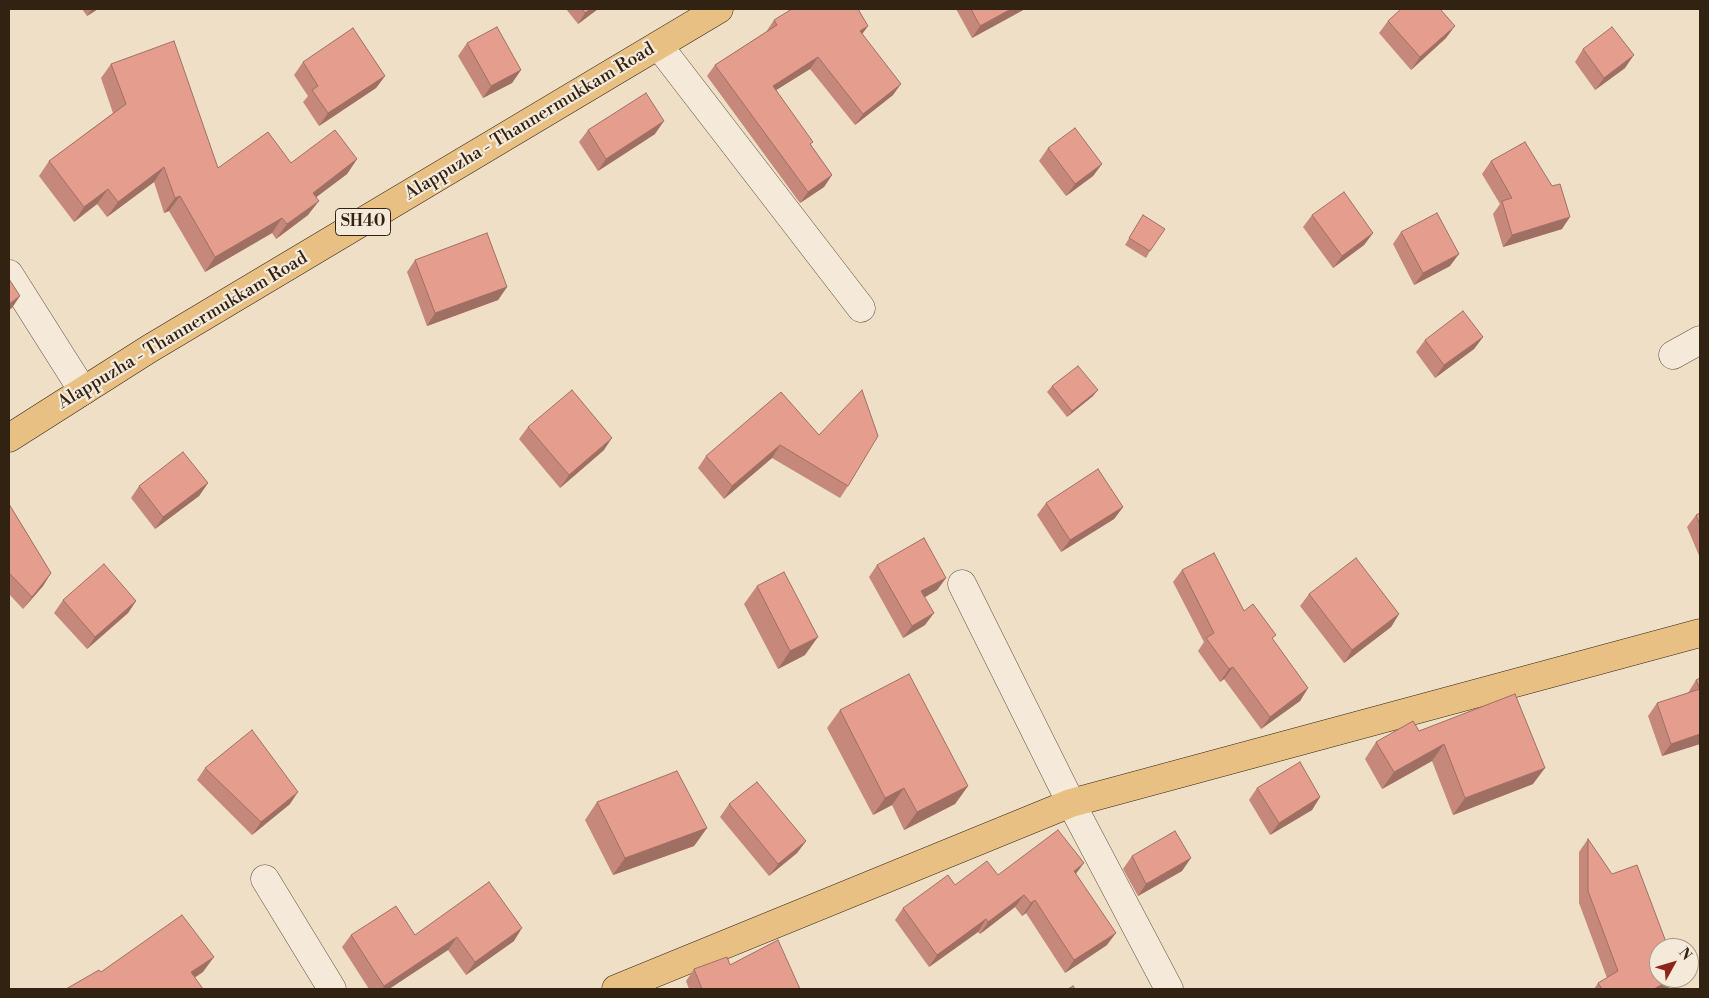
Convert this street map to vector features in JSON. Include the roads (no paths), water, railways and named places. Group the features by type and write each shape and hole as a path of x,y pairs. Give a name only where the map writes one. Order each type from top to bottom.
{"main road":[{"name":"Alappuzha - Thannermukkam Road","path":"9,438 149,349 719,9"},
{"path":"616,989 1071,803 1700,634"}],"street":[{"path":"659,46 861,308"},
{"path":"9,274 83,391"},
{"path":"1672,355 1700,340"},
{"path":"962,584 1071,803 1169,989"},
{"path":"265,879 332,989"}]}
